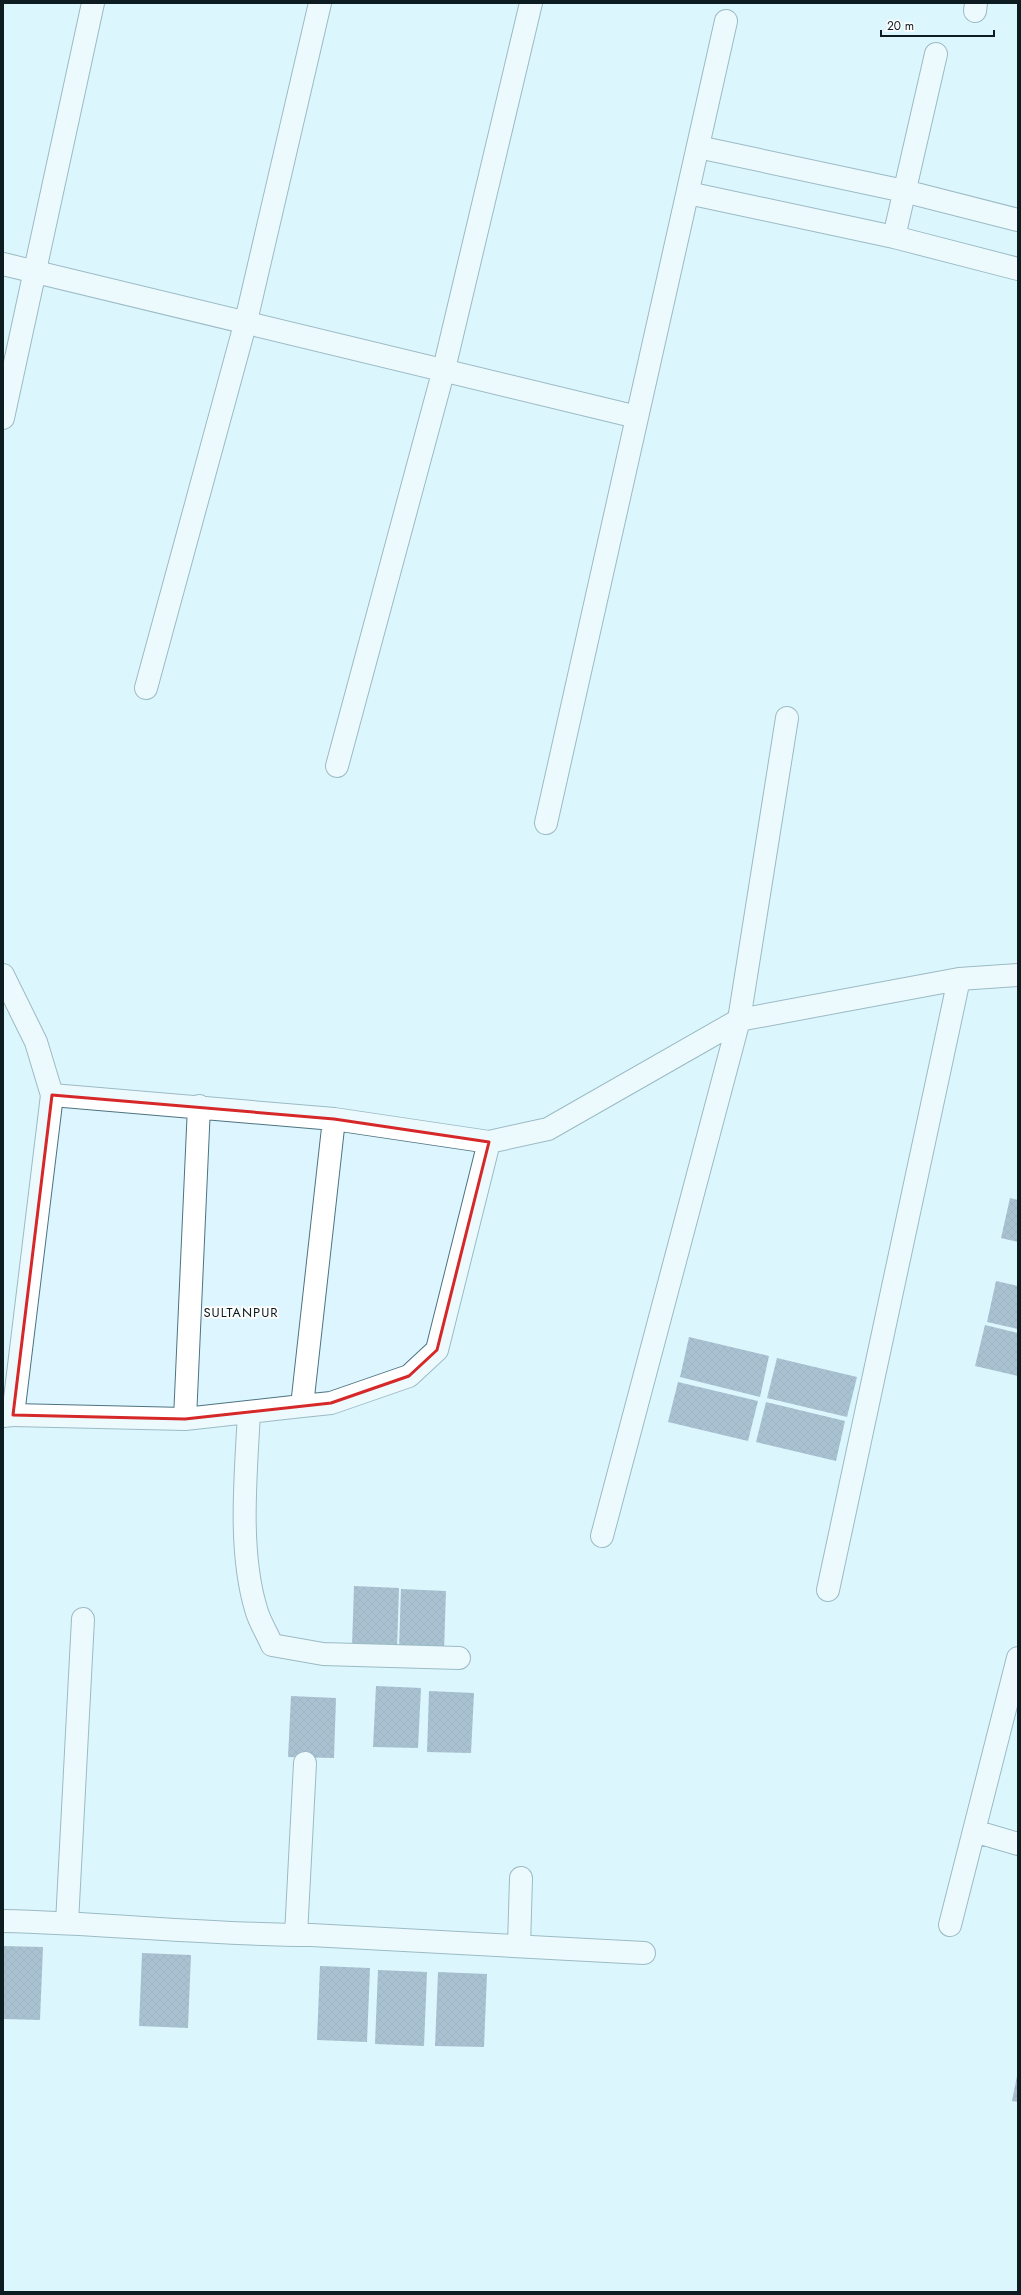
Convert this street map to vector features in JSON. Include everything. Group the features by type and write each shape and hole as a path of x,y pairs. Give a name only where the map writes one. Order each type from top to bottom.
{"street":[{"path":"3,418 93,3"},
{"path":"146,688 246,321 320,3"},
{"path":"337,766 444,369 531,3"},
{"path":"546,823 726,21"},
{"path":"894,238 936,54"},
{"path":"698,147 904,191 1018,220"},
{"path":"688,193 894,238 1018,269"},
{"path":"3,264 246,321 637,417"},
{"path":"602,1536 739,1020 787,718"},
{"path":"3,975 36,1042 52,1095 8,1416 185,1419 331,1403 409,1376 437,1350 489,1142"},
{"path":"52,1095 199,1106 334,1119 489,1142 548,1129 739,1020 959,979 1018,975"},
{"path":"828,1590 959,979"},
{"path":"185,1419 199,1106"},
{"path":"302,1406 334,1119"},
{"path":"249,1412 244,1510 249,1566 256,1609 272,1645 323,1654 459,1658"},
{"path":"67,1923 83,1619"},
{"path":"950,1925 1018,1658"},
{"path":"296,1935 305,1763"},
{"path":"974,1831 1018,1844"},
{"path":"519,1946 521,1878"},
{"path":"3,1922 67,1923 265,1935 296,1935 644,1953"}],"highlighted area":[{"path":"52,1095 334,1119 489,1142 437,1350 409,1376 331,1403 185,1419 13,1415"}],"building":[{"path":"1010,1198 1018,1200 1018,1242 1001,1238"},
{"path":"996,1281 1018,1286 1018,1329 987,1322"},
{"path":"985,1325 1018,1333 1018,1376 975,1366"},
{"path":"689,1337 769,1356 760,1397 680,1377"},
{"path":"777,1358 857,1377 847,1417 767,1398"},
{"path":"678,1382 758,1401 748,1441 668,1422"},
{"path":"766,1402 845,1421 836,1461 756,1442"},
{"path":"354,1586 399,1588 397,1648 352,1646"},
{"path":"401,1589 446,1591 444,1651 399,1649"},
{"path":"376,1686 421,1688 418,1748 373,1747"},
{"path":"429,1691 474,1693 471,1753 427,1752"},
{"path":"291,1696 336,1698 334,1758 288,1757"},
{"path":"3,1946 43,1947 40,2020 3,2019"},
{"path":"142,1953 191,1955 188,2028 139,2026"},
{"path":"320,1966 370,1968 367,2042 317,2040"},
{"path":"378,1970 427,1972 424,2046 375,2044"},
{"path":"438,1972 487,1974 484,2047 435,2046"},
{"path":"1018,2076 1018,2102 1012,2101"}],"district":[{"name":"SULTANPUR","path":"241,1312"}]}
